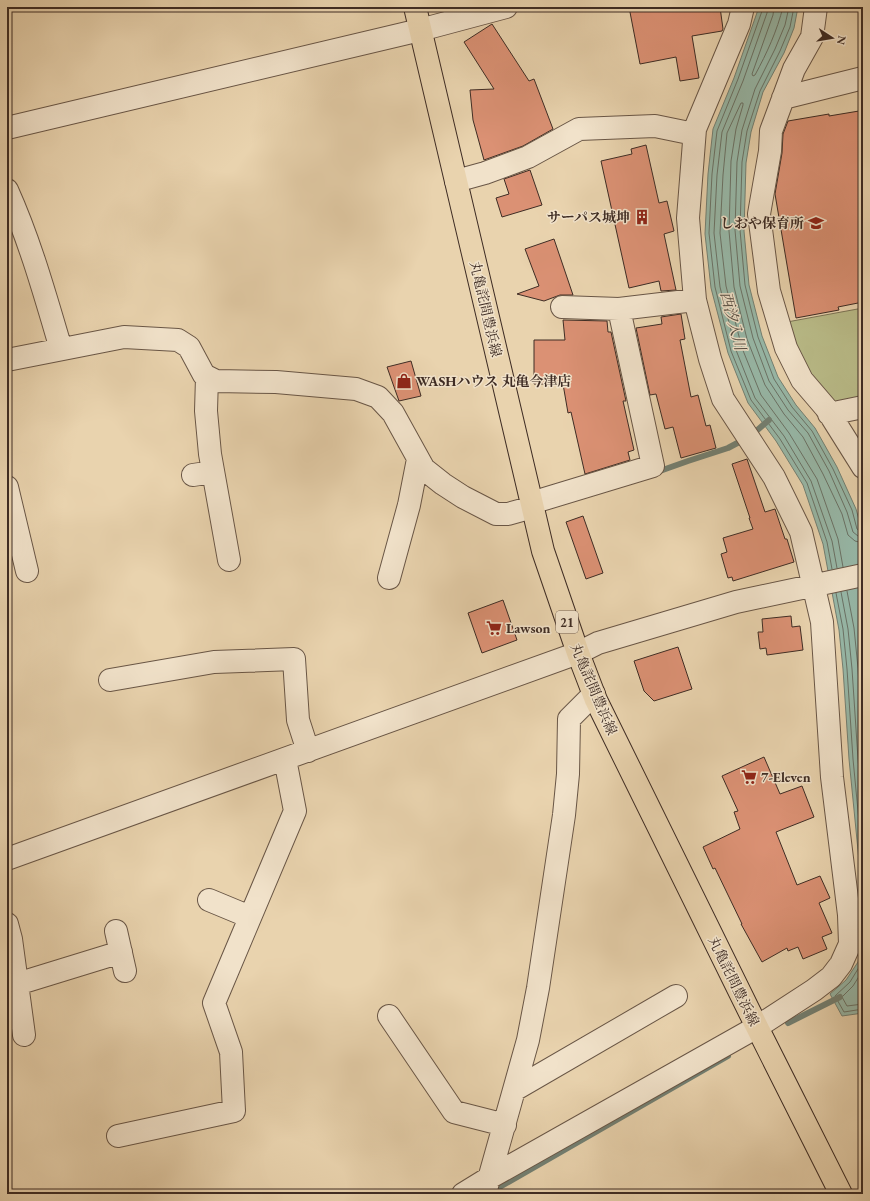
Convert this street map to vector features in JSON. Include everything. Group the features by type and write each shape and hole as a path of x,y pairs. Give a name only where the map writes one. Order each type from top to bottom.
{"main road":[{"name":"丸亀詫間豊浜線","path":"415,7 543,551 578,652 594,694 757,1027 841,1194"}],"street":[{"path":"7,128 420,30 506,7"},
{"path":"463,1194 487,1186 757,1027 814,990 831,977 841,964 850,944 849,915 832,777 822,622 814,585 801,532 774,477 723,399 710,359 695,300 688,218 694,134 739,24 743,7"},
{"path":"816,7 812,37 794,69 771,131 770,150 760,214 769,291 786,348 802,380 829,414 863,467"},
{"path":"783,98 863,78"},
{"path":"456,181 485,173 528,157 579,129 655,126 694,134"},
{"path":"7,190 15,207 33,257 61,349"},
{"path":"562,307 619,309 695,300"},
{"path":"7,360 124,336 178,340 189,347 204,375 216,381 276,382 356,389 378,397 393,413 424,469 443,484 468,500 496,514 508,514 653,466 619,309"},
{"path":"207,377 206,411 210,454 203,473 229,560"},
{"path":"829,414 863,407"},
{"path":"389,578 409,505 418,459"},
{"path":"7,487 27,571"},
{"path":"7,859 578,652 598,643 736,602 863,574"},
{"path":"110,680 214,662 294,659 298,720 308,750"},
{"path":"487,1186 528,1040 538,988 565,802 568,774 569,720 594,694"},
{"path":"118,1136 234,1111 231,1052 214,1003 295,811 285,759"},
{"path":"209,900 250,917"},
{"path":"7,924 11,939 24,1035"},
{"path":"17,984 123,962 116,931"},
{"path":"514,1090 676,996"},
{"path":"389,1016 454,1112 505,1125"}],"green space":[{"path":"863,308 863,398 834,403 816,383 796,348 787,322"}],"water":[{"name":"西汐入川","path":"759,7 798,7 794,28 784,53 763,92 751,132 746,163 744,231 749,285 762,336 778,377 796,405 815,428 837,467 856,509 863,534 863,901 849,759 839,630 823,544 803,485 776,441 748,403 728,353 711,288 705,234 708,174 713,129 734,78"},
{"path":"863,940 863,1013 842,1016 830,994 846,980 858,962"}],"building":[{"path":"629,7 654,7 655,11 680,7 720,7 722,31 692,36 699,78 680,81 676,57 640,64"},
{"path":"492,24 529,81 534,79 553,129 523,146 484,160 473,120 470,90 494,89 464,42"},
{"name":"しおや保育所","path":"859,111 860,115 863,114 863,302 838,307 839,310 796,318 775,194 782,153 783,134 788,121 829,114 829,116"},
{"name":"サーパス城坤","path":"646,145 659,203 667,201 674,231 664,234 676,290 661,291 659,281 629,288 601,161 632,154 631,149"},
{"path":"530,170 542,205 502,217 496,198 509,194 504,179"},
{"path":"554,239 573,295 560,295 544,301 517,294 539,286 525,249"},
{"path":"681,314 685,339 680,340 691,397 698,395 706,426 710,425 716,448 681,458 673,427 665,429 656,394 650,395 636,328 662,324 661,317"},
{"path":"563,320 607,321 608,332 611,332 626,401 623,401 634,450 628,452 630,460 585,474 571,412 568,413 563,384 534,384 534,340 565,340"},
{"name":"WASHハウス 丸亀今津店","path":"411,361 421,396 399,401 387,367"},
{"path":"747,459 765,512 775,509 794,562 733,581 732,577 728,578 721,554 727,552 723,538 753,529 732,464"},
{"path":"583,516 603,573 586,579 566,522"},
{"path":"503,600 517,640 482,653 468,613"},
{"path":"791,616 792,627 800,626 803,650 767,655 766,648 760,649 758,632 763,632 762,619"},
{"path":"678,647 692,689 654,701 644,691 634,661"},
{"path":"764,757 780,794 802,786 814,817 776,832 797,885 820,876 830,898 819,903 832,933 822,937 827,949 803,959 798,947 788,951 787,948 762,962 741,924 715,868 713,869 703,847 740,829 734,812 738,811 722,776"}],"waterway":[{"path":"754,433 769,420"},
{"path":"657,472 728,448 743,440"},
{"path":"788,1023 840,997"},
{"path":"491,1192 728,1056"}],"place":[{"name":"サーパス城坤","path":"642,217"},
{"name":"しおや保育所","path":"816,223"},
{"name":"WASHハウス 丸亀今津店","path":"404,381"},
{"name":"Lawson","path":"494,628"},
{"name":"7-Eleven","path":"749,777"}]}
